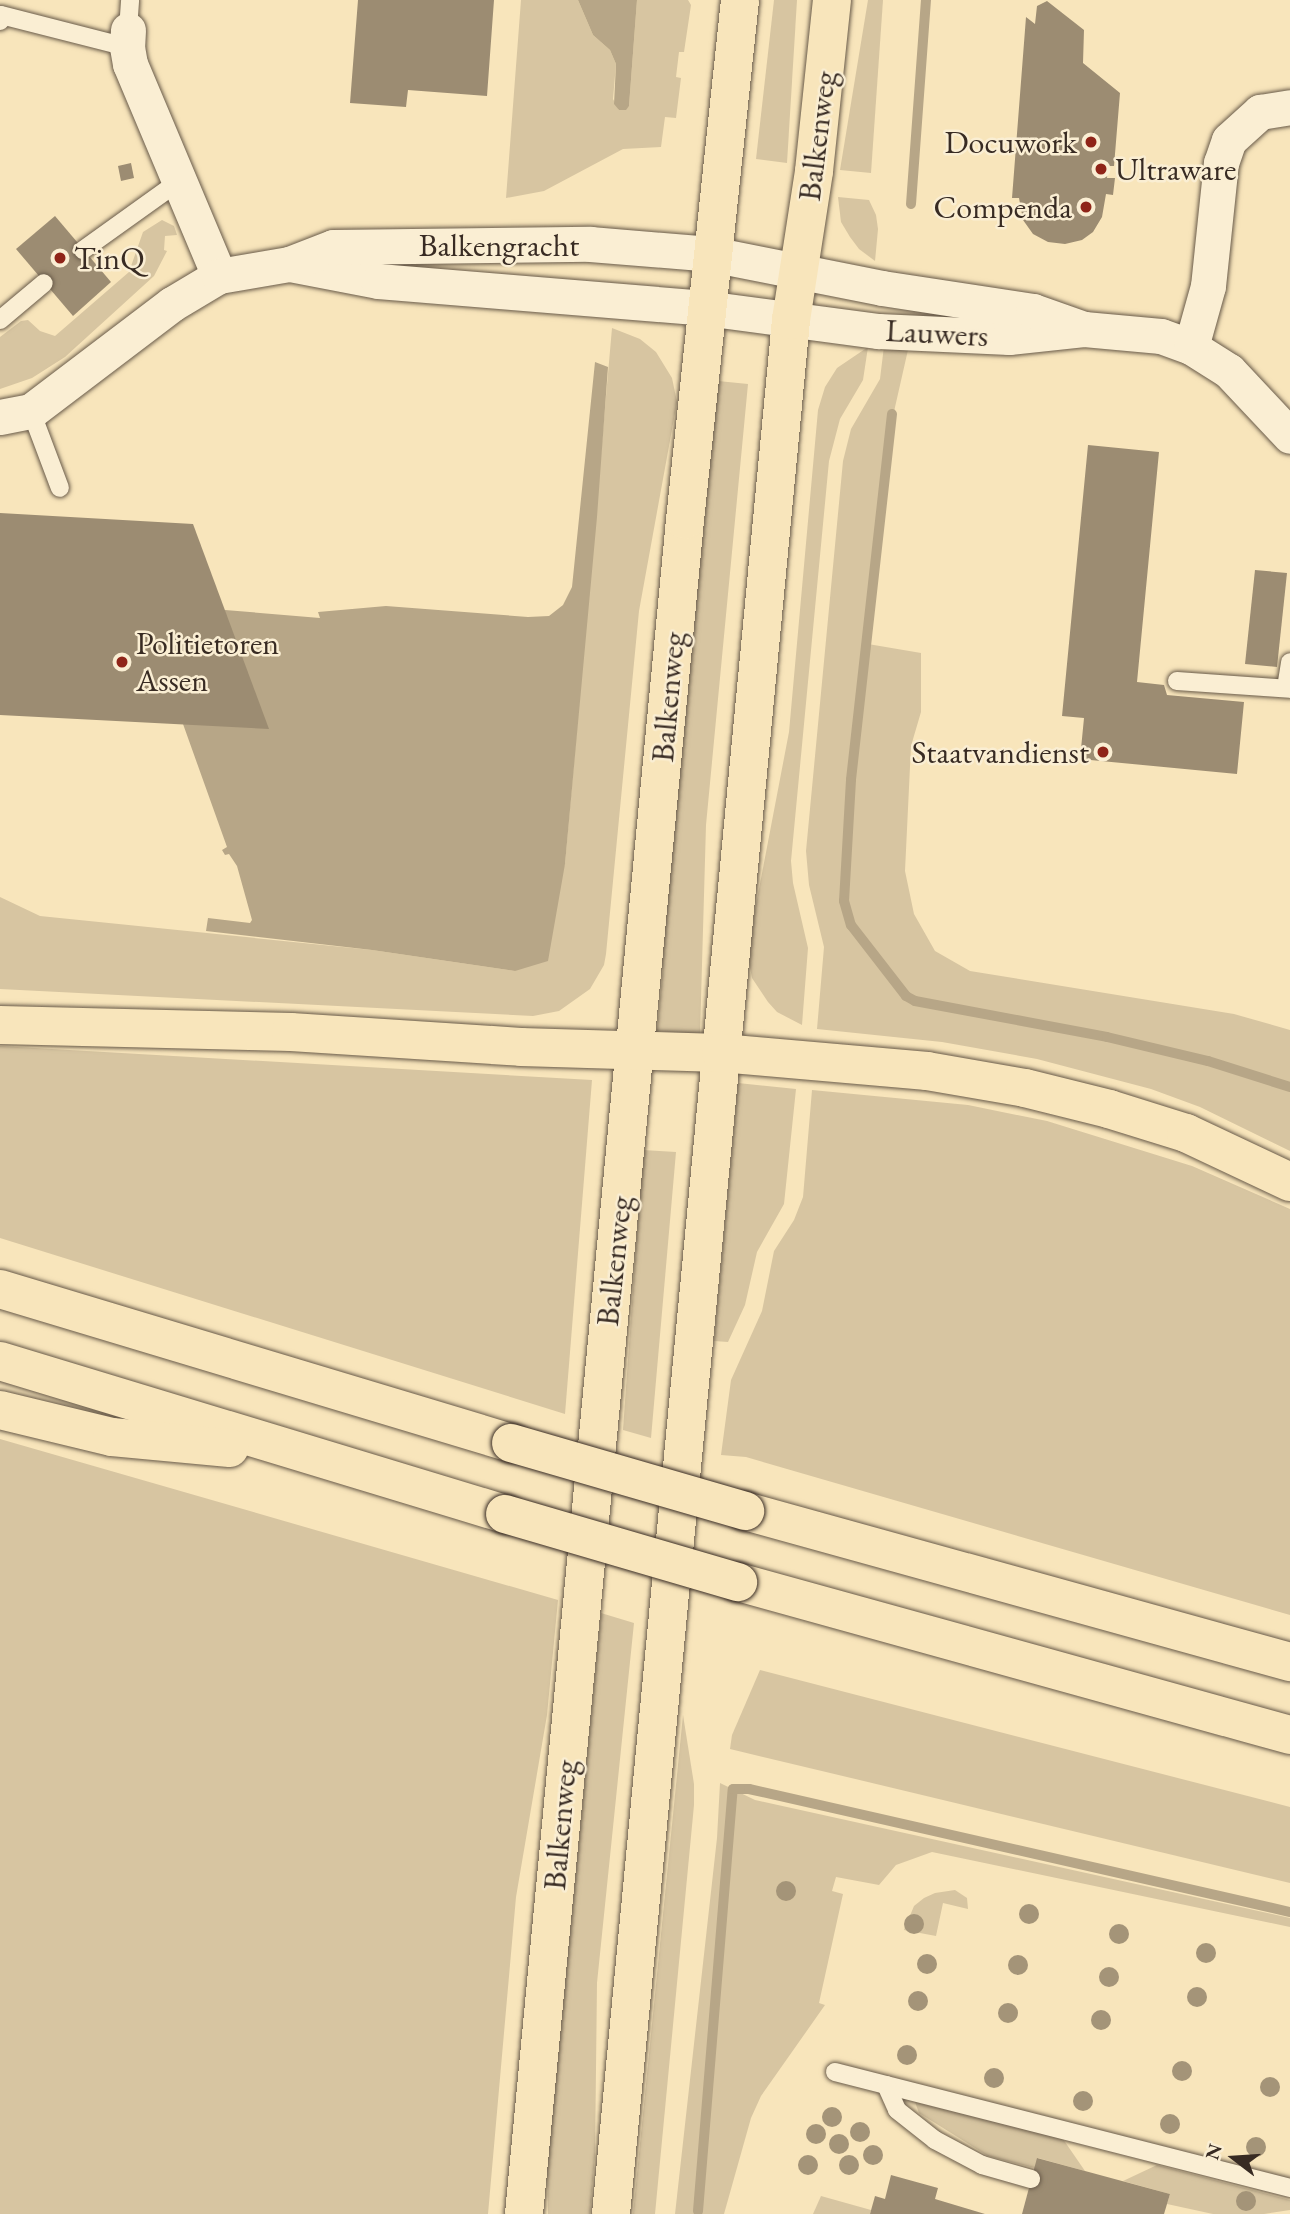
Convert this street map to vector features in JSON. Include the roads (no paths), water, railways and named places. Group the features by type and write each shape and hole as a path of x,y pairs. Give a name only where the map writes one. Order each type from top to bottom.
{"main road":[{"name":"Balkenweg","path":"524,2214 705,308 740,0"},
{"name":"Balkenweg","path":"611,2214 790,320 814,171 832,0"},
{"path":"0,1025 291,1032 634,1052 721,1053 927,1071 1025,1087 1185,1133 1290,1182"},
{"path":"0,1289 745,1511 1290,1661"},
{"path":"0,1361 738,1582 1290,1735"},
{"path":"0,1410 112,1437 308,1455"}],"street":[{"path":"128,26 130,64 219,276"},
{"path":"1191,347 1208,286 1221,163 1229,141 1260,112 1290,107"},
{"name":"Balkengracht","path":"15,414 172,304 219,276 289,264 334,247 590,244 711,254"},
{"path":"711,254 799,271"},
{"name":"Balkengracht","path":"289,264 378,281 705,308"},
{"name":"Lauwers","path":"799,271 902,291 1033,311 1084,329"},
{"path":"705,308 790,320"},
{"name":"Lauwers","path":"790,320 878,331 1009,337 1084,329 1161,336 1191,347 1229,371 1290,436"}],"lane":[{"path":"0,21 0,15 128,26"},
{"path":"83,250 178,182"},
{"path":"0,320 44,282"},
{"path":"15,414 60,488"},
{"path":"1177,681 1288,689 1290,662"},
{"path":"835,2072 1290,2188"},
{"path":"886,2085 897,2110 935,2140 982,2165 1031,2179"}],"waterway":[{"path":"911,204 926,0"},
{"path":"892,414 851,780 844,901 851,925 906,996 915,1001 1107,1037 1208,1061 1290,1087"},
{"path":"698,2211 733,1789 749,1789 1290,1912"}],"place":[{"name":"Docuwork","path":"1091,142"},
{"name":"Ultraware","path":"1101,169"},
{"name":"Compenda","path":"1086,207"},
{"name":"TinQ","path":"60,258"},
{"name":"Politietoren Assen","path":"122,662"},
{"name":"Staatvandienst","path":"1103,752"}]}
